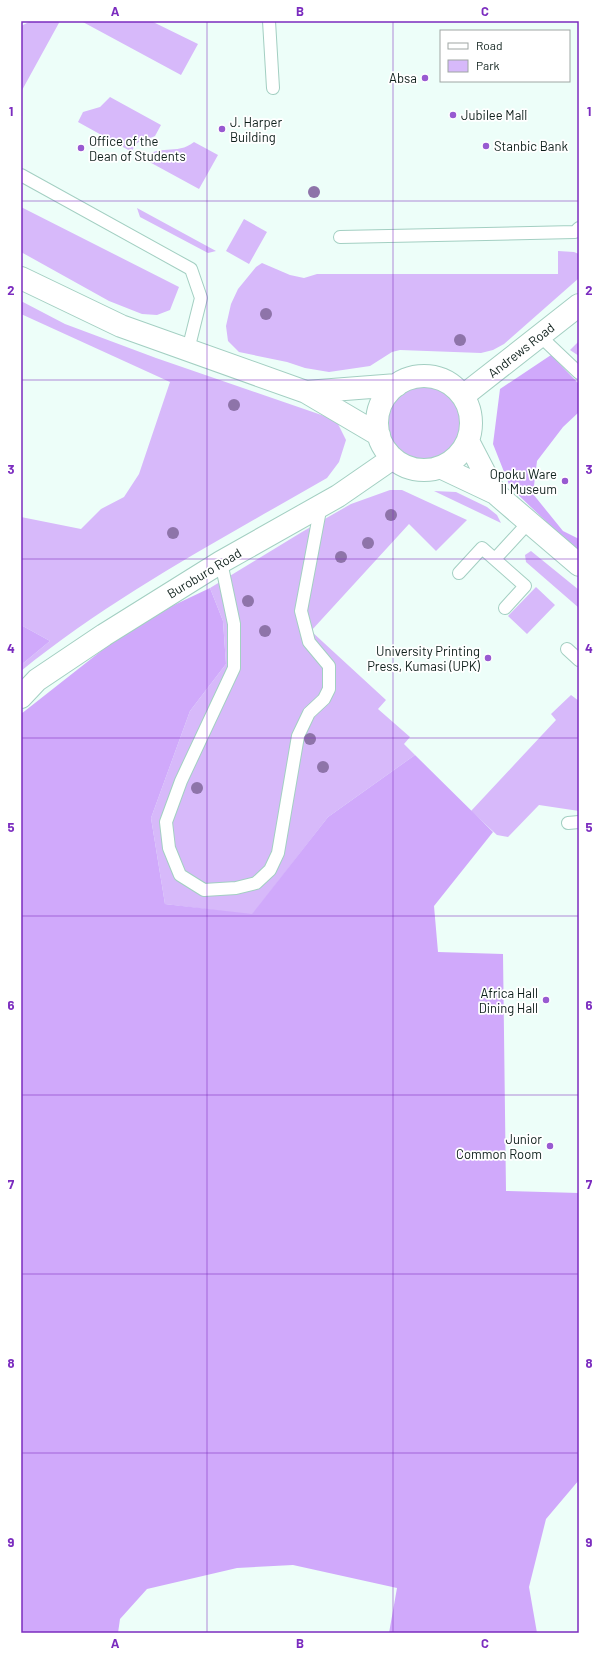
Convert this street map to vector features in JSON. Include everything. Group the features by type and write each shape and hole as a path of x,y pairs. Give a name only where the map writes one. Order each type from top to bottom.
{"street":[{"path":"21,278 121,326 306,392 378,435"},
{"name":"Andrews Road","path":"463,396 579,305"},
{"path":"425,376 440,379 452,385 463,396 469,406 472,418 472,430 468,442 457,457 440,467 424,470 407,467 393,458 384,448 378,435 377,421 380,407 387,394 397,385 410,378 425,376"},
{"path":"306,392 397,385"},
{"path":"468,442 495,493"},
{"name":"Buroburo Road","path":"21,697 37,680 86,647 221,562 338,496 393,458"},
{"path":"440,467 495,493 579,565"}],"lane":[{"path":"269,21 273,88"},
{"path":"21,174 191,268 200,298 188,350"},
{"path":"340,237 578,231"},
{"path":"540,336 579,373"},
{"path":"221,562 234,624 234,668 181,781 166,822 169,848 180,875 204,890 236,888 256,883 270,870 278,854 298,736 309,713 324,699 329,689 329,666 309,642 301,611 321,505"},
{"path":"495,559 529,522"},
{"path":"459,573 482,548 525,586 505,608"},
{"path":"567,649 579,660"}],"green space":[{"path":"31,21 60,21 21,92 21,26"},
{"path":"81,21 151,21 198,44 181,75"},
{"path":"110,97 161,125 155,136 138,142 132,152 78,122 83,112 100,107"},
{"path":"194,142 218,155 199,189 144,159 149,154 161,150 181,148"},
{"path":"21,207 179,287 170,310 157,315 142,314 109,301 21,252"},
{"path":"137,208 216,251 208,253 140,217"},
{"path":"244,219 267,232 249,264 226,251"},
{"path":"558,251 574,252 579,254 579,278 504,344 493,350 481,353 400,350 392,352 370,366 329,372 305,368 287,362 239,352 228,341 226,326 231,304 238,289 256,267 262,263 290,275 304,278 317,274 558,274"},
{"path":"21,301 65,324 156,358 336,420 346,440 339,462 327,478 170,568 94,617 21,671 21,665 50,641 21,625 21,517 81,529 101,509 124,497 139,474 170,382 21,314"},
{"path":"579,341 579,356 570,350"},
{"path":"417,382 433,382 447,388 458,399 464,413 464,429 458,443 447,454 433,460 417,460 403,454 392,443 386,429 386,413 392,399 403,388"},
{"path":"390,490 402,490 467,520 436,551 409,524 311,631 386,700 378,709 410,737 404,744 415,755 328,817 252,915 165,904 151,818 190,711 226,664 223,621 210,588 351,504"},
{"path":"434,491 456,492 487,507 497,515 501,523"},
{"path":"531,551 579,590 579,608 526,562 525,555"},
{"path":"536,587 555,605 527,634 508,616"},
{"path":"571,695 579,701 579,811 539,805 508,837 497,835 471,811 556,720 551,714"}],"shaded area":[{"path":"551,355 579,384 579,412 563,427 537,461 533,494 563,531 579,539 579,553 510,487 493,444 500,389"},
{"path":"210,588 223,621 226,664 190,711 151,818 165,904 252,914 328,817 415,755 493,832 434,906 438,952 503,954 506,1191 579,1193 579,1480 546,1519 529,1587 537,1633 389,1633 397,1588 293,1565 237,1568 147,1589 120,1619 118,1633 21,1633 21,714 110,644 172,606"},
{"path":"21,625 50,641 21,665"}],"place":[{"name":"Absa","path":"425,78"},
{"name":"Jubilee Mall","path":"453,115"},
{"name":"J. Harper Building","path":"222,129"},
{"name":"Stanbic Bank","path":"486,146"},
{"name":"Office of the Dean of Students","path":"81,148"},
{"name":"Opoku Ware II Museum","path":"565,481"},
{"name":"University Printing Press, Kumasi (UPK)","path":"488,658"},
{"name":"Africa Hall Dining Hall","path":"546,1000"},
{"name":"Junior Common Room","path":"550,1146"}]}
